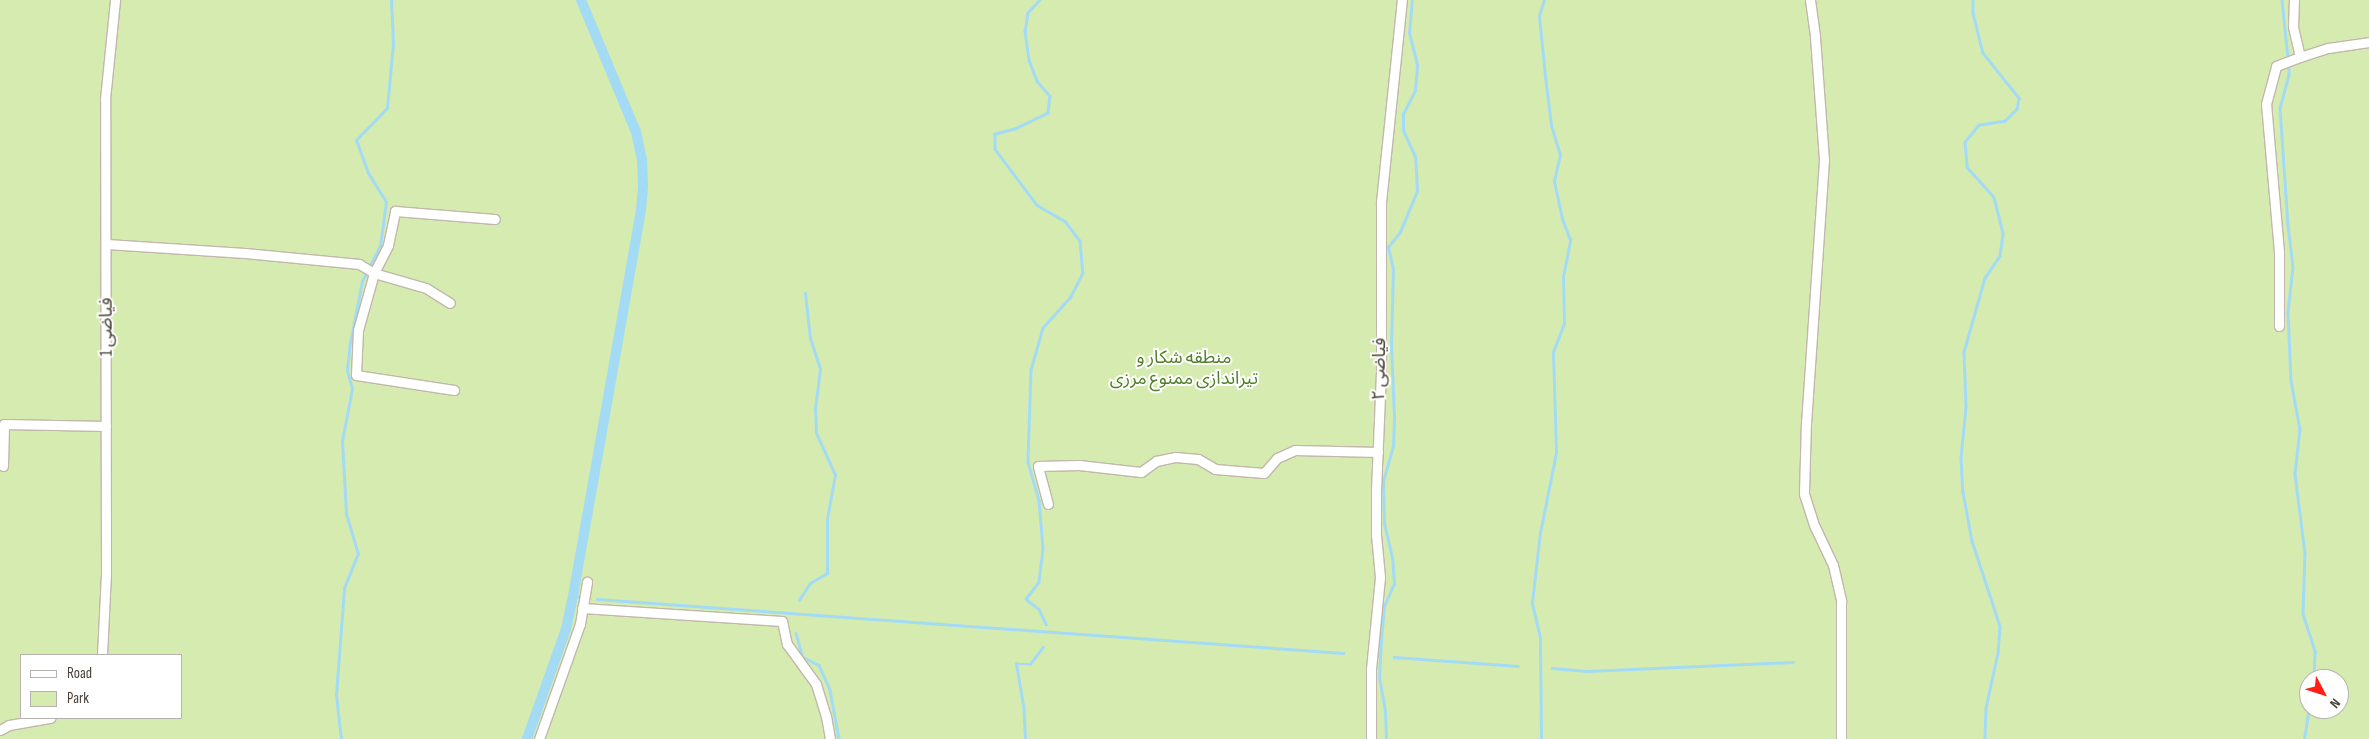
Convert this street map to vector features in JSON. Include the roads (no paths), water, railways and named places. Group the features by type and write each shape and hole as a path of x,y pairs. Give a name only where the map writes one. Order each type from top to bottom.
{"street":[{"name":"فیاضی 1","path":"102,654 106,572 107,244 105,99 115,0"},
{"name":"فیاضی ۲","path":"1371,739 1371,669 1380,577 1376,535 1380,372 1381,202 1402,0"},
{"path":"1810,0 1815,38 1824,160 1806,420 1804,494 1815,527 1833,565 1841,601 1841,739"},
{"path":"2294,0 2293,27 2297,58"},
{"path":"2279,326 2279,252 2266,104 2276,66 2328,48 2369,42"},
{"path":"454,390 356,375 358,330 373,272 388,245 395,211 495,218"},
{"path":"107,244 245,252 359,264 373,272 426,288 450,303"},
{"path":"3,466 4,424 106,426"},
{"path":"1048,504 1038,466 1079,465 1140,472 1156,461 1175,457 1198,459 1215,469 1264,473 1277,458 1296,450 1378,452"},
{"path":"539,739 571,651 587,582"},
{"path":"582,608 782,621 787,644 816,684 830,739"},
{"path":"0,730 8,724 43,719"}],"waterway":[{"path":"341,739 336,695 344,588 358,554 346,514 342,441 352,389 347,370 350,343 362,281 380,246 386,202 368,173 356,140 387,108 393,43 391,0"},
{"path":"527,739 566,629 573,596 641,210 643,186 642,160 636,132 581,0"},
{"path":"1040,0 1028,13 1025,31 1029,60 1037,81 1050,96 1048,113 1015,129 995,134 995,149 1037,205 1065,221 1080,241 1083,273 1070,298 1043,328 1031,370 1028,462 1039,500 1043,549 1039,582 1026,599 1039,609 1046,624"},
{"path":"1386,739 1385,711 1379,678 1384,606 1394,584 1392,558 1384,524 1383,481 1393,447 1394,417 1391,344 1393,269 1388,247 1400,232 1417,191 1415,157 1403,130 1403,114 1415,90 1417,65 1409,33 1412,0"},
{"path":"1541,739 1540,638 1532,602 1540,533 1556,453 1553,352 1564,324 1563,277 1570,240 1562,219 1554,181 1560,155 1551,125 1545,76 1539,16 1544,0"},
{"path":"1973,0 1973,13 1983,53 2019,98 2017,109 2005,121 1979,125 1965,142 1967,167 1994,197 2003,234 2000,256 1985,278 1964,352 1966,407 1961,458 1963,492 1972,541 2000,626 1998,653 1986,708 1985,739"},
{"path":"2282,0 2288,58"},
{"path":"2289,64 2289,75 2280,108 2288,225 2293,267 2288,312 2291,381 2300,429 2295,474 2305,553 2303,614 2315,652 2314,669"},
{"path":"799,600 810,583 827,573 827,519 835,475 816,433 815,409 820,369 810,339 805,293"},
{"path":"573,596 580,597"},
{"path":"597,599 1343,653"},
{"path":"796,633 803,657 819,665 830,690 839,739"},
{"path":"1025,739 1023,705 1016,664 1030,664 1043,647"},
{"path":"1394,657 1518,666"},
{"path":"1552,668 1587,671 1793,662"},
{"path":"2304,739 2307,719"}],"park label":[{"name":"منطقه شکار و تیراندازی ممنوع مرزی","path":"1184,369"}]}
